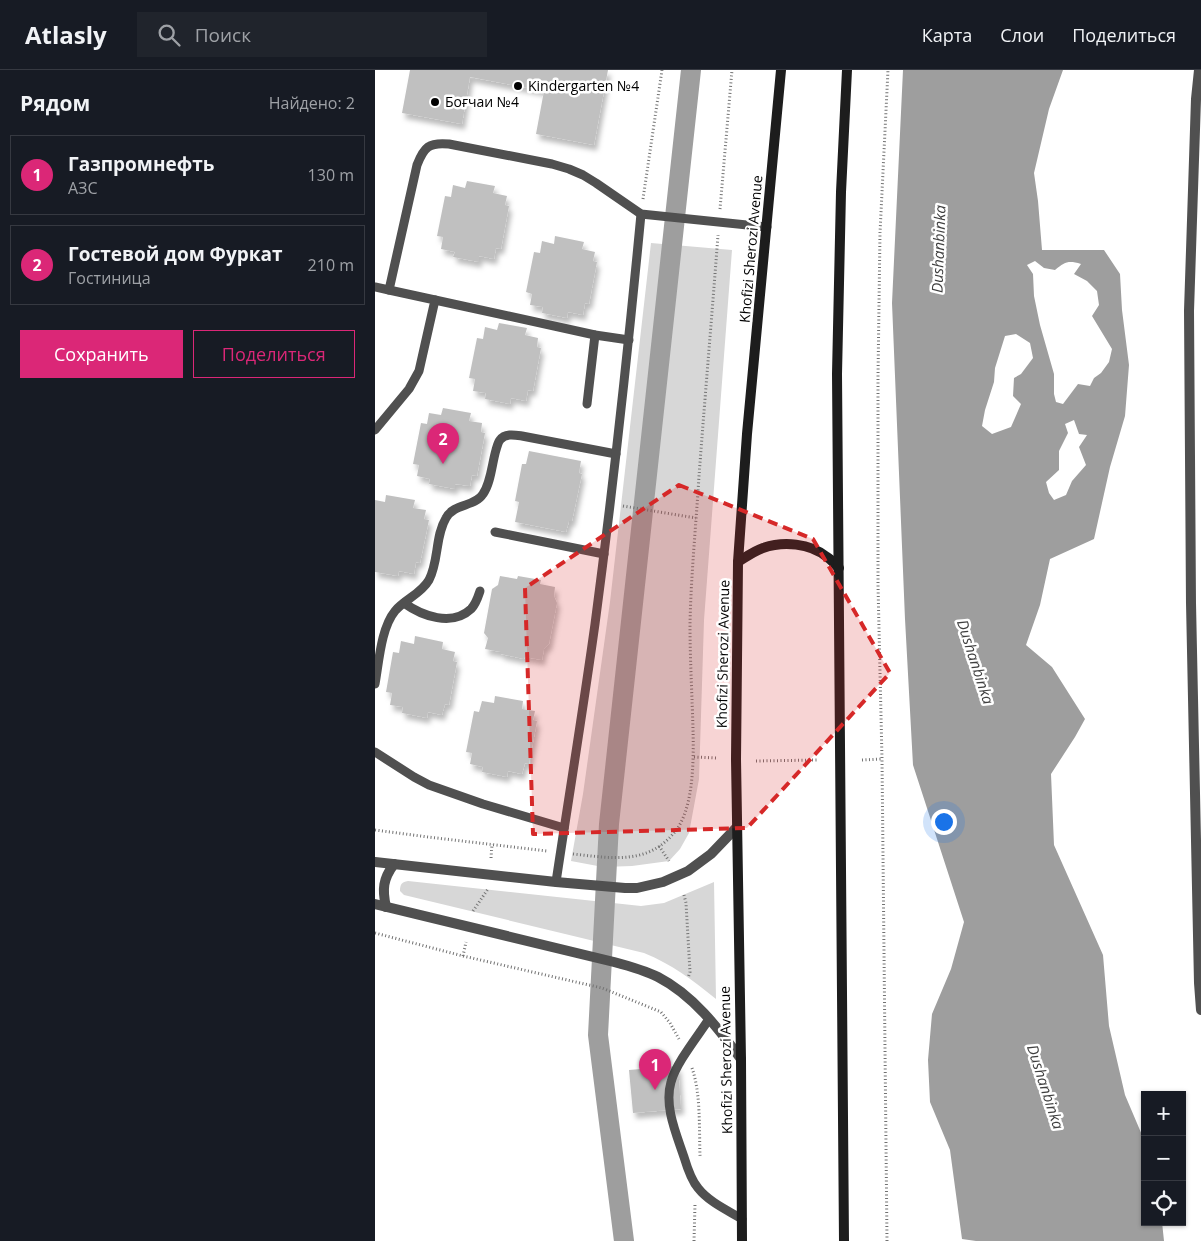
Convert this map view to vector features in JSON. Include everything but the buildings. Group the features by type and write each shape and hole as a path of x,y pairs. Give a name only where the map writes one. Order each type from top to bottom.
{"main road":[{"name":"Khofizi Sherozi Avenue","path":"742,1241 736,684 738,562 747,434 781,70"},
{"path":"844,1241 837,319 847,70"},
{"path":"738,562 762,548 789,544 816,550 839,568"}],"street":[{"path":"1199,70 1196,99 1189,311 1190,451 1197,660 1199,984 1201,1010"},
{"path":"1190,451 1201,451"},
{"path":"375,862 556,882 637,888 650,886 677,876 699,864 737,828"},
{"path":"386,906 384,882 387,873 394,864"},
{"path":"375,904 641,970 668,983 693,1003 741,1059"}],"lane":[{"path":"389,290 417,165 421,154 432,144 449,144 569,169 596,183 641,214 767,227"},
{"path":"556,882 582,717 604,554 629,340 641,214"},
{"path":"375,287 595,335 629,340"},
{"path":"375,430 409,389 419,371 435,300"},
{"path":"587,404 595,335"},
{"path":"375,684 387,627 395,610 424,587 430,578 446,517 452,510 481,498 485,491 500,440 505,436 513,435 616,454"},
{"path":"495,532 604,554"},
{"path":"404,603 413,610 432,617 456,617 472,608 481,591"},
{"path":"375,752 429,785 483,804 564,828"},
{"path":"709,1020 686,1054 671,1082 669,1092 671,1118 692,1178 697,1187 715,1203 742,1219"}],"path":[{"path":"641,214 662,70"},
{"path":"375,830 560,852 630,858 645,854 659,846 677,829 682,819 691,784 694,757 690,624 696,518 732,70"},
{"path":"887,1241 882,759 878,585 878,376 880,233 888,70"},
{"path":"610,503 696,518"},
{"path":"694,757 717,758"},
{"path":"862,760 882,759"},
{"path":"757,761 819,760"},
{"path":"491,858 492,844"},
{"path":"659,846 669,861"},
{"path":"473,912 488,889"},
{"path":"684,895 690,972 688,978"},
{"path":"375,933 463,956 602,988 661,1012 670,1023 693,1069 696,1083 700,1157"},
{"path":"463,956 466,942"},
{"path":"694,1241 697,1187"}],"highlighted area":[{"path":"679,485 813,539 890,673 747,828 533,834 525,588"}],"shaded area":[{"path":"651,243 732,250 704,620 699,779 689,833 680,849 669,861 632,866 603,867 571,861 583,794 610,602"},
{"path":"408,881 641,906 664,903 714,882 716,999 664,962 644,953 404,895 400,891 400,887"}],"water":[{"name":"Dushanbinka","path":"903,70 1063,70 1049,109 1034,173 1042,250 1104,250 1120,274 1122,310 1129,365 1125,416 1110,467 1094,539 1050,559 1040,605 1026,645 1052,667 1085,719 1051,774 1054,845 1103,955 1109,1026 1125,1095 1141,1133 1141,1226 1162,1226 1164,1241 976,1241 962,1239 950,1150 930,1102 928,1060 932,1014 951,969 964,922 913,765 892,303","holes":["1035,261 1044,268 1055,270 1067,262 1081,264 1074,274 1087,281 1097,291 1099,305 1092,316 1112,349 1109,362 1101,373 1094,378 1090,386 1078,384 1063,404 1056,402 1054,374 1040,325 1034,296 1033,274 1027,265","1016,334 1030,343 1033,358 1021,374 1014,378 1013,396 1021,404 1011,427 992,434 982,426 994,382 995,368 1005,336","1074,420 1079,434 1087,435 1079,447 1086,465 1072,481 1066,495 1054,500 1049,493 1046,482 1059,470 1059,451 1068,433 1065,424"]}],"waterway":[{"path":"624,1241 598,1035 609,824 691,70"}],"place":[{"name":"Kindergarten №4","path":"518,86"},
{"name":"Боғчаи №4","path":"435,102"},
{"name":"Гостевой дом Фуркат","path":"443,464"},
{"name":"Газпромнефть","path":"655,1090"}]}
